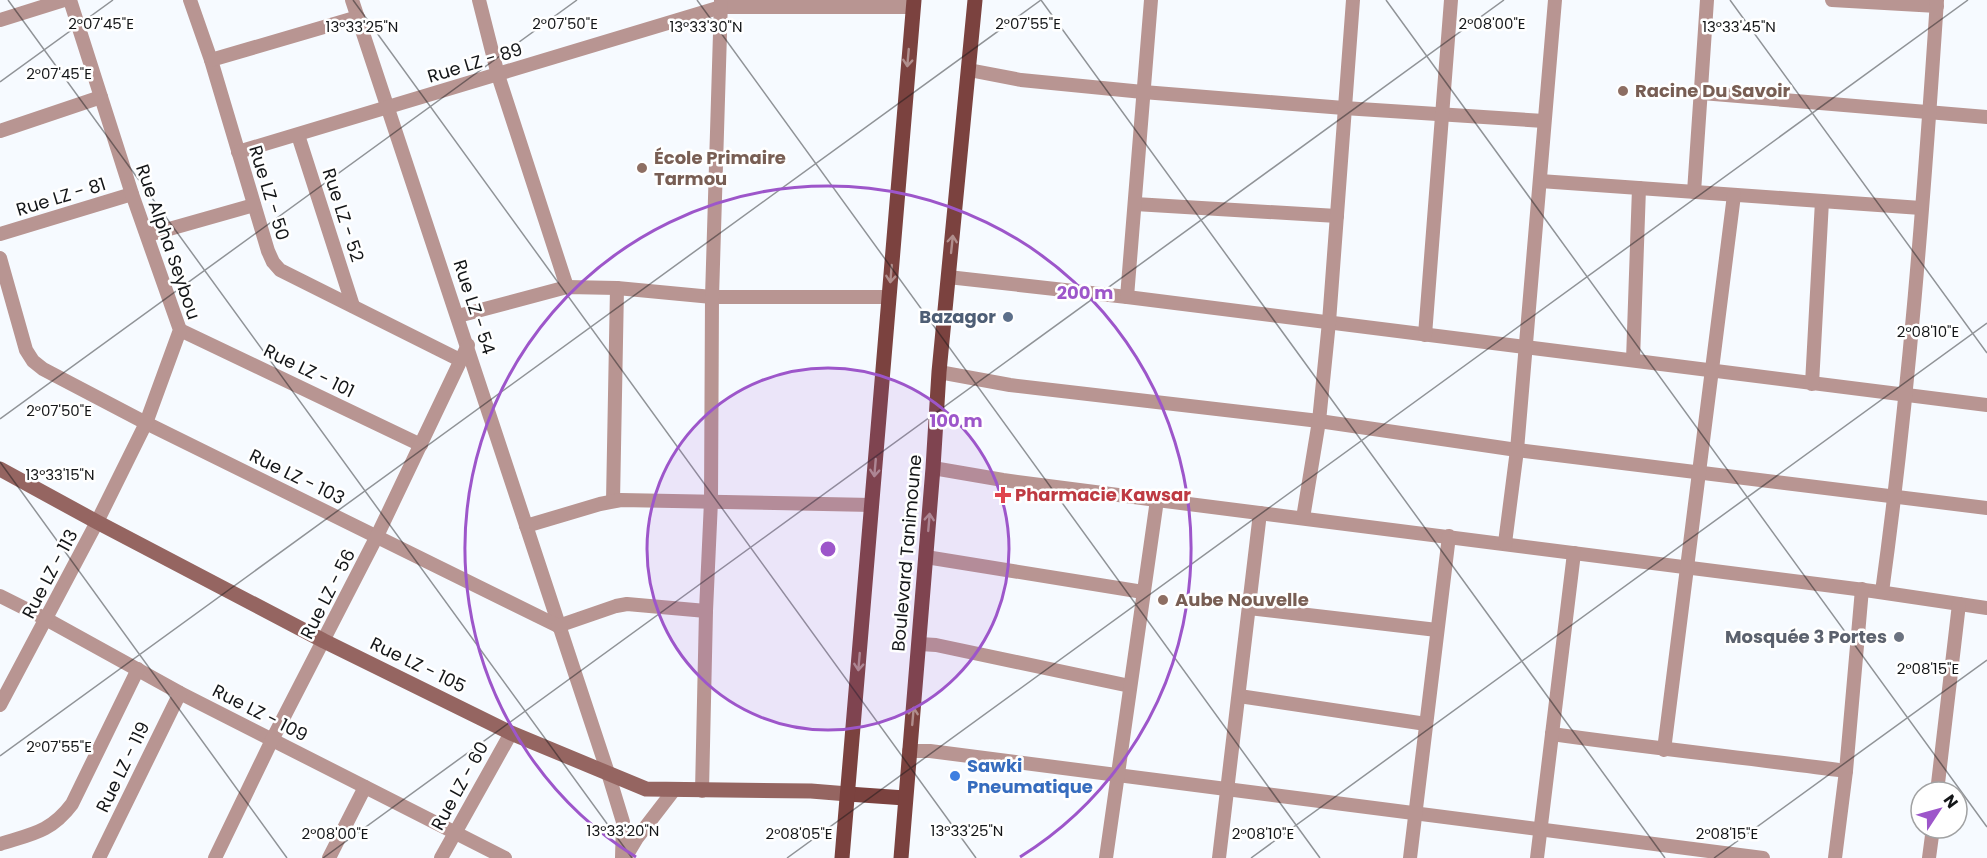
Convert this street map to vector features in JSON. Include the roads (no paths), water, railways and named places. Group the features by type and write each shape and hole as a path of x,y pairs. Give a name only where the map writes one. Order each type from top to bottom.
{"main road":[{"name":"Boulevard Tanimoune","path":"902,858 939,372 975,0"},
{"path":"842,858 913,4"},
{"name":"Rue LZ - 105","path":"0,469 324,641 511,733 646,789 812,791 848,794"},
{"path":"848,794 905,798"}],"street":[{"path":"0,20 64,0"},
{"name":"Rue Alpha Seybou","path":"70,0 132,194 180,330 146,423 97,522"},
{"name":"Rue LZ - 50","path":"190,0 273,262 280,270 460,360"},
{"name":"Rue LZ - 54","path":"352,0 608,773 623,822 624,858"},
{"path":"479,0 498,75 567,287"},
{"path":"1127,297 1151,0"},
{"path":"1303,518 1319,421 1329,322 1353,0"},
{"path":"1425,335 1451,0"},
{"path":"1505,543 1517,450 1555,0"},
{"path":"1694,192 1707,0"},
{"path":"1832,0 1937,3 1896,496 1882,592"},
{"path":"702,791 711,501 712,297 721,4"},
{"name":"Rue LZ - 89","path":"238,152 498,75 721,4 913,4"},
{"path":"210,60 357,17"},
{"path":"969,70 1021,80 1143,92 1544,121"},
{"path":"1702,93 1987,117"},
{"path":"0,131 101,97"},
{"name":"Rue LZ - 52","path":"298,135 353,306"},
{"path":"1540,181 1921,208"},
{"path":"1633,360 1640,188"},
{"name":"Rue LZ - 81","path":"0,234 132,194"},
{"path":"1664,750 1734,195"},
{"path":"1812,384 1822,201"},
{"path":"1135,204 1337,216"},
{"path":"148,235 254,205"},
{"path":"0,258 5,294"},
{"path":"948,277 1127,297 1987,405"},
{"path":"458,316 567,287 617,288 712,297 889,297"},
{"path":"613,501 617,288"},
{"name":"Rue LZ - 103","path":"5,294 26,350 42,369 146,423 558,626"},
{"name":"Rue LZ - 101","path":"180,330 421,445"},
{"name":"Rue LZ - 56","path":"215,858 272,740 378,536 468,345"},
{"path":"939,372 1010,385 1319,421 1517,450 1987,508"},
{"path":"933,468 1003,480 1882,592 1987,608"},
{"path":"1106,858 1158,500"},
{"path":"526,526 613,501 872,505"},
{"path":"1219,858 1260,513"},
{"name":"Rue LZ - 113","path":"0,705 97,522"},
{"path":"1410,858 1449,536"},
{"path":"1537,858 1574,553"},
{"path":"926,557 1143,592"},
{"path":"1835,858 1846,771 1862,590"},
{"name":"Rue LZ - 109","path":"0,596 180,693 505,858"},
{"path":"558,626 627,604 706,611"},
{"path":"1938,780 1959,604"},
{"path":"1249,608 1437,630"},
{"path":"920,644 936,645 1130,686"},
{"path":"0,844 42,831 61,819 72,804 138,669"},
{"name":"Rue LZ - 119","path":"99,858 180,693"},
{"path":"1239,696 1426,724"},
{"name":"Rue LZ - 60","path":"441,858 511,733"},
{"path":"1552,734 1664,750 1846,771"},
{"path":"909,751 925,750 1118,777 1540,828 1763,858"},
{"path":"329,858 365,788"},
{"path":"624,858 674,790"},
{"path":"1929,858 1931,840"}],"place":[{"name":"Racine Du Savoir","path":"1623,91"},
{"name":"École Primaire Tarmou","path":"642,168"},
{"name":"Bazagor","path":"1008,317"},
{"name":"Pharmacie Kawsar","path":"1003,495"},
{"name":"Aube Nouvelle","path":"1163,600"},
{"name":"Mosquée 3 Portes","path":"1899,637"},
{"name":"Sawki Pneumatique","path":"955,776"}]}
